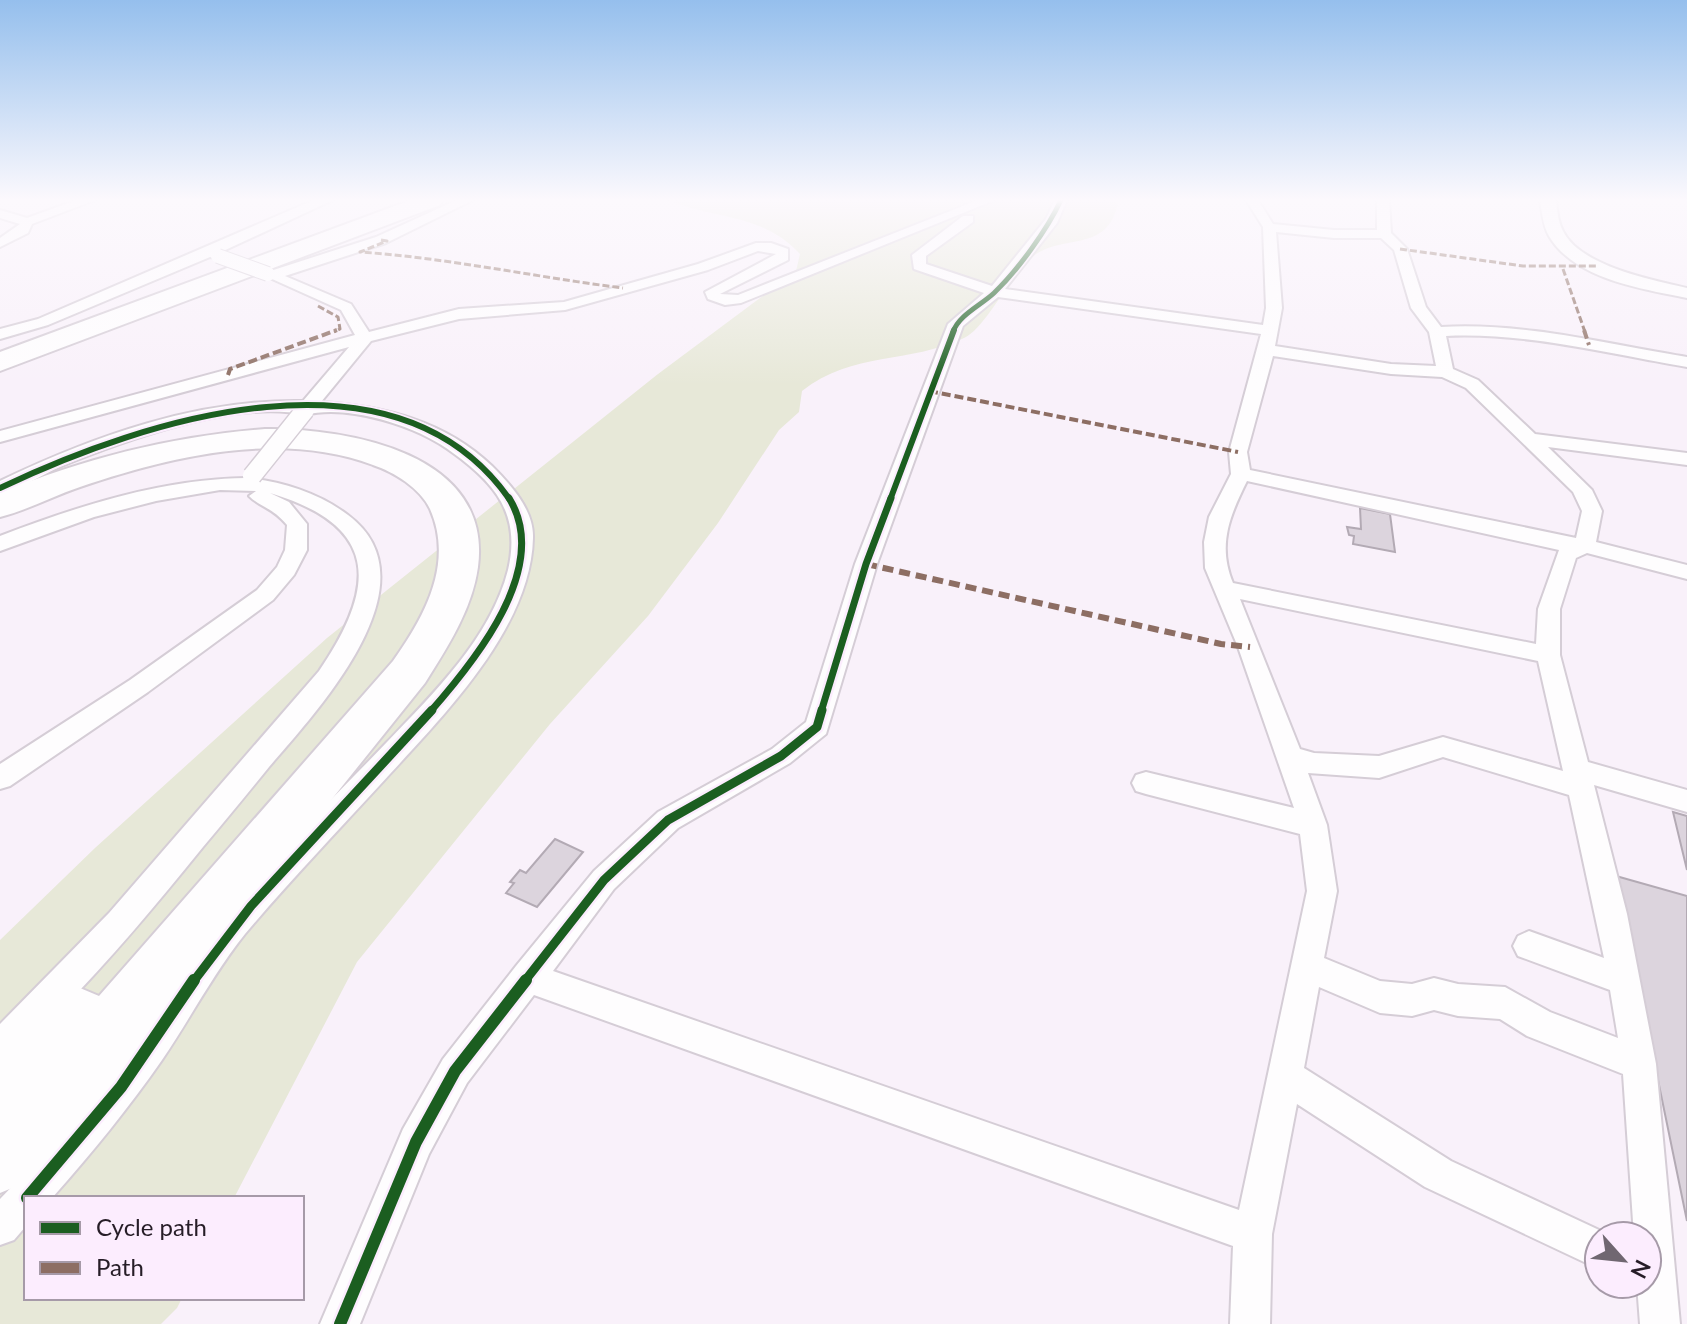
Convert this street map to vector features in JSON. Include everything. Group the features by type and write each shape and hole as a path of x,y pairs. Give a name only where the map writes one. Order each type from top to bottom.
{"highway":[{"path":"4,347 236,262"},
{"path":"4,347 252,262"},
{"path":"0,506 82,474 162,453 234,441 298,438 348,445 394,460 415,471 445,501 459,539 459,562 449,600 429,643 409,672 0,1159"},
{"path":"0,520 86,485 156,466 253,451 306,453 373,471 406,493 426,522 431,559 429,581 410,625 385,666 0,1109"}],"street":[{"path":"4,347 43,322 194,262"},
{"path":"235,262 346,307 356,319 364,339"},
{"path":"270,275 312,262"},
{"path":"0,437 459,314 565,306 717,262"},
{"path":"775,262 712,292 713,296 725,301 741,299 834,262"},
{"path":"917,262 927,270 995,292 1269,330"},
{"path":"340,1324 416,1142 455,1071 604,880 668,820 781,756 817,727 866,564 956,324 995,292 1019,262"},
{"path":"1250,1324 1253,1234 1322,891 1313,825 1250,647 1216,568 1214,542 1219,517 1241,474 1238,452 1266,350 1274,296 1272,262"},
{"path":"1404,262 1419,308 1437,332 1445,372"},
{"path":"1592,262 1618,274 1687,293"},
{"path":"1437,332 1472,330 1513,334 1687,362"},
{"path":"249,480 364,339"},
{"path":"1266,350 1391,369 1445,372 1472,384 1582,490 1592,511 1585,546"},
{"path":"0,488 94,448 171,423 240,410 306,408 378,414 405,420 448,440 489,474 518,512 524,535 521,561 494,626 472,661 437,706 232,927 147,1051 29,1196"},
{"path":"1529,439 1687,459"},
{"path":"1241,474 1557,543 1585,546 1687,572"},
{"path":"0,778 139,686 265,595 286,570 296,550 297,524 282,506 257,496 249,480"},
{"path":"0,544 121,505 249,480 329,510 348,523 360,536 368,555 371,578 368,598 356,629 338,661 302,707 72,977 0,1047"},
{"path":"1585,546 1567,554 1549,609 1548,655 1612,914 1624,980 1639,1064 1649,1220"},
{"path":"1224,588 1548,655"},
{"path":"1290,757 1314,764 1379,767 1443,747 1687,801"},
{"path":"1146,783 1313,825"},
{"path":"1529,946 1624,980"},
{"path":"1308,967 1380,997 1412,1000 1434,994 1458,1000 1505,1003 1539,1024 1639,1064"},
{"path":"527,977 1253,1234"},
{"path":"1287,1077 1438,1174 1583,1242"},
{"path":"0,1226 24,1202"},
{"path":"1657,1300 1660,1324"}],"green space":[{"path":"798,262 1027,262 981,324 964,338 923,352 841,370 821,378 802,391 799,412 779,430 718,523 648,616 550,724 357,962 235,1196 24,1196 24,1300 181,1300 177,1308 161,1324 0,1324 0,940 95,848 327,638 658,374 796,271"}],"building":[{"path":"1360,508 1390,514 1395,552 1353,544 1354,536 1349,535 1347,527 1361,529"},
{"path":"1673,812 1687,816 1687,870"},
{"path":"555,839 583,852 537,907 506,893 520,870 526,873"},
{"path":"1616,876 1687,896 1687,1221"}],"marked path":[{"path":"448,262 623,288"},
{"path":"1489,262 1548,267 1598,266"},
{"path":"1563,269 1589,345"},
{"path":"228,375 230,369 340,329 338,317 318,306"},
{"path":"929,391 1238,452"},
{"path":"866,564 1221,644 1250,647"}],"cycle path":[{"path":"340,1324 416,1142 455,1071 604,880 668,820 781,756 817,727 866,564 956,324 995,292 1019,262"},
{"path":"0,488 95,446 196,417 248,409 300,406 351,410 413,423 463,451 489,473 510,499 520,518 523,538 519,570 506,604 465,670 414,731 235,924 121,1087 29,1196"}]}
